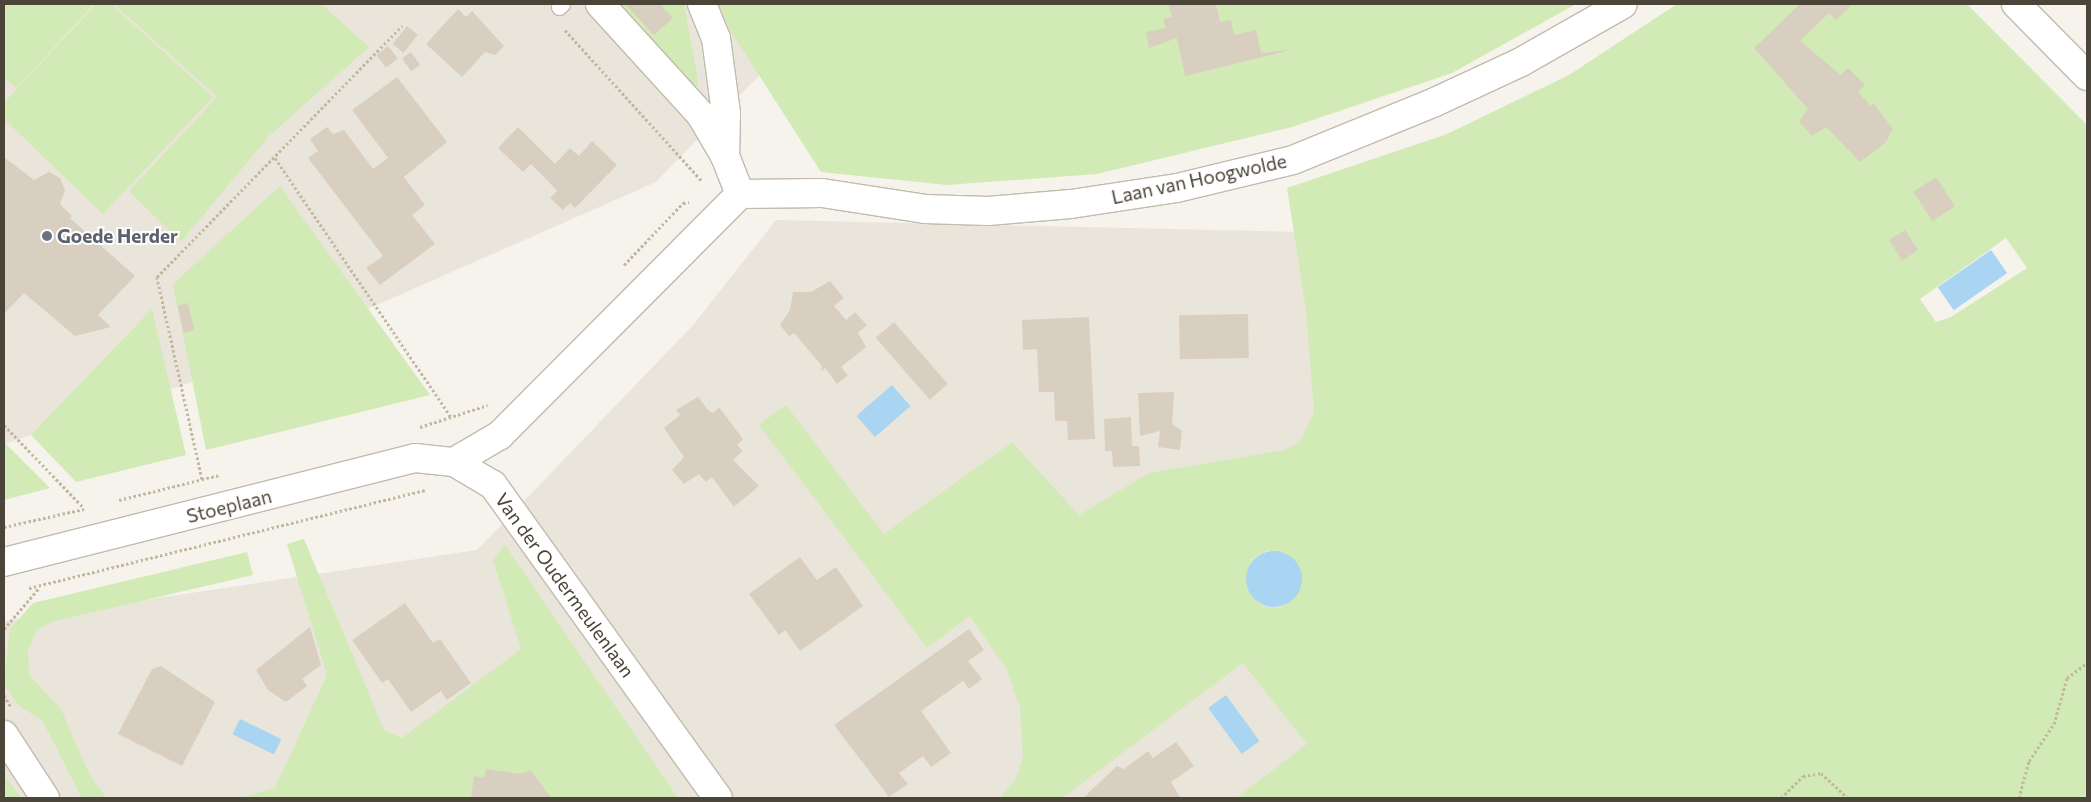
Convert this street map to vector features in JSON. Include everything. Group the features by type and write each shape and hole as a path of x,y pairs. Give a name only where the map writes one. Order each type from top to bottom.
{"street":[{"path":"600,4 701,116 725,156"},
{"path":"454,462 500,435 729,196 725,156 726,113 716,38 702,4"},
{"name":"Laan van Hoogwolde","path":"729,196 822,193 925,208 988,211 1071,204 1177,188 1293,160 1435,102 1521,62 1623,4"},
{"path":"2016,4 2087,76"},
{"name":"Stoeplaan","path":"4,562 415,458 454,462"},
{"name":"Van der Oudermeulenlaan","path":"454,462 493,485 718,798"},
{"path":"4,735 45,798"}],"path":[{"path":"561,25 729,196"},
{"path":"202,479 157,277 402,26"},
{"path":"275,158 452,418"},
{"path":"622,267 682,204 729,196"},
{"path":"416,428 452,418 494,402"},
{"path":"4,425 85,509"},
{"path":"112,502 221,474"},
{"path":"22,590 434,489"},
{"path":"4,527 94,506"},
{"path":"4,629 40,587"},
{"path":"2019,798 2029,761 2054,724 2067,678 2087,663"},
{"path":"1781,798 1803,776 1820,773 1848,798"}],"shaded area":[{"path":"4,4 733,4 781,53 656,182 229,370 4,444"},
{"path":"776,220 1387,234 1494,798 4,798 4,621 477,550 694,324"}],"green space":[{"path":"4,4 94,4 16,88 4,77"},
{"path":"96,4 111,4 213,97 103,214 4,119 4,103"},
{"path":"114,4 321,4 369,47 269,136 181,242 129,191 217,97"},
{"path":"620,4 684,4 699,86 688,82"},
{"path":"719,4 1576,4 1452,73 1292,127 1097,174 947,185 821,172 730,30"},
{"path":"1677,4 1967,4 2087,125 2087,798 1236,798 1307,744 1243,663 1062,798 1000,798 1016,779 1023,757 1020,708 1007,670 970,616 927,648 759,425 786,405 884,534 1012,442 1079,515 1149,473 1284,450 1300,442 1314,412 1306,310 1287,188 1447,134 1569,75","holes":["2006,238 2027,268 1951,317 1936,322 1920,299","1268,550 1302,584 1292,600 1279,608 1264,607 1252,596 1247,579 1252,559"]},
{"path":"280,186 430,395 206,450 173,284"},
{"path":"152,309 186,455 76,482 31,435"},
{"path":"4,442 50,488 4,500"},
{"path":"304,539 384,730 402,738 521,649 493,560 505,545 678,798 240,798 275,788 327,675 287,544"},
{"path":"247,552 253,575 51,622 37,630 28,650 29,675 61,709 89,774 106,798 82,798 42,720 19,706 4,684 10,629 33,603"},
{"path":"4,775 21,798 4,798"}],"water":[{"path":"1991,250 2007,273 1954,310 1938,287"},
{"path":"892,385 910,406 875,437 857,416"},
{"path":"1274,551 1285,553 1294,559 1300,568 1302,579 1300,590 1294,599 1285,605 1274,607 1263,605 1254,599 1248,590 1246,579 1248,568 1254,559 1263,553"},
{"path":"1226,695 1260,741 1242,754 1208,708"},
{"path":"240,719 281,739 274,754 233,734"}],"building":[{"path":"625,4 660,4 673,18 654,35"},
{"path":"1168,4 1216,4 1220,22 1231,20 1234,35 1256,30 1261,53 1291,50 1185,76 1177,38 1149,48 1146,32 1166,28 1163,19 1172,17"},
{"path":"1800,4 1853,4 1836,20 1829,13 1800,41 1841,75 1848,68 1865,85 1858,92 1871,106 1873,103 1893,129 1885,143 1860,162 1826,127 1812,136 1799,122 1808,109 1754,48"},
{"path":"458,9 466,17 472,11 504,46 495,55 485,52 462,77 426,44"},
{"path":"407,26 418,35 403,53 393,44"},
{"path":"388,46 398,59 386,68 376,55"},
{"path":"411,52 420,65 411,71 402,58"},
{"path":"397,77 447,142 404,177 425,205 412,215 435,244 380,285 366,268 383,256 308,158 318,151 310,139 327,127 333,134 344,130 373,169 388,158 352,110"},
{"path":"518,127 555,164 570,148 579,156 592,141 617,165 575,208 570,203 563,210 550,198 557,191 531,164 523,172 498,148"},
{"name":"Goede Herder","path":"4,157 34,180 49,172 60,178 65,190 60,204 72,216 70,218 135,276 98,315 111,327 75,336 24,293 4,314"},
{"path":"1936,177 1955,206 1932,221 1913,192"},
{"path":"1905,230 1918,250 1902,260 1889,240"},
{"path":"830,281 844,298 834,306 846,320 855,312 867,325 858,333 866,347 841,367 848,375 837,384 825,368 821,371 822,366 794,333 789,336 780,325 790,310 793,292 811,292"},
{"path":"188,303 194,330 184,333 177,305"},
{"path":"1248,314 1249,358 1180,359 1179,315"},
{"path":"1089,317 1095,439 1068,440 1067,421 1055,421 1054,392 1039,392 1037,349 1023,350 1022,320"},
{"path":"894,322 948,384 930,400 876,338"},
{"path":"1174,392 1172,424 1182,431 1180,450 1158,447 1160,431 1140,436 1138,393"},
{"path":"698,397 708,410 713,413 719,407 743,439 737,445 743,451 733,460 759,486 734,507 712,477 706,482 699,474 684,484 672,470 684,457 664,428 680,415 676,410"},
{"path":"1131,417 1132,446 1139,446 1140,466 1113,467 1112,451 1105,451 1104,419"},
{"path":"800,557 817,580 836,567 863,606 800,651 785,630 779,635 749,594"},
{"path":"405,603 433,643 440,639 471,683 447,700 441,691 411,712 388,679 382,683 352,640"},
{"path":"310,627 321,665 302,679 307,686 286,702 268,690 256,670"},
{"path":"969,629 984,650 968,661 982,679 969,689 963,681 921,711 951,753 931,767 923,756 899,773 908,784 889,797 834,725"},
{"path":"161,666 215,702 182,766 118,734 152,669"},
{"path":"1176,742 1194,766 1171,782 1180,798 1083,798 1117,766 1124,769 1148,751 1153,758"},
{"path":"486,769 520,774 531,770 551,798 471,798 474,776 484,778"}],"place":[{"name":"Goede Herder","path":"47,236"}]}
